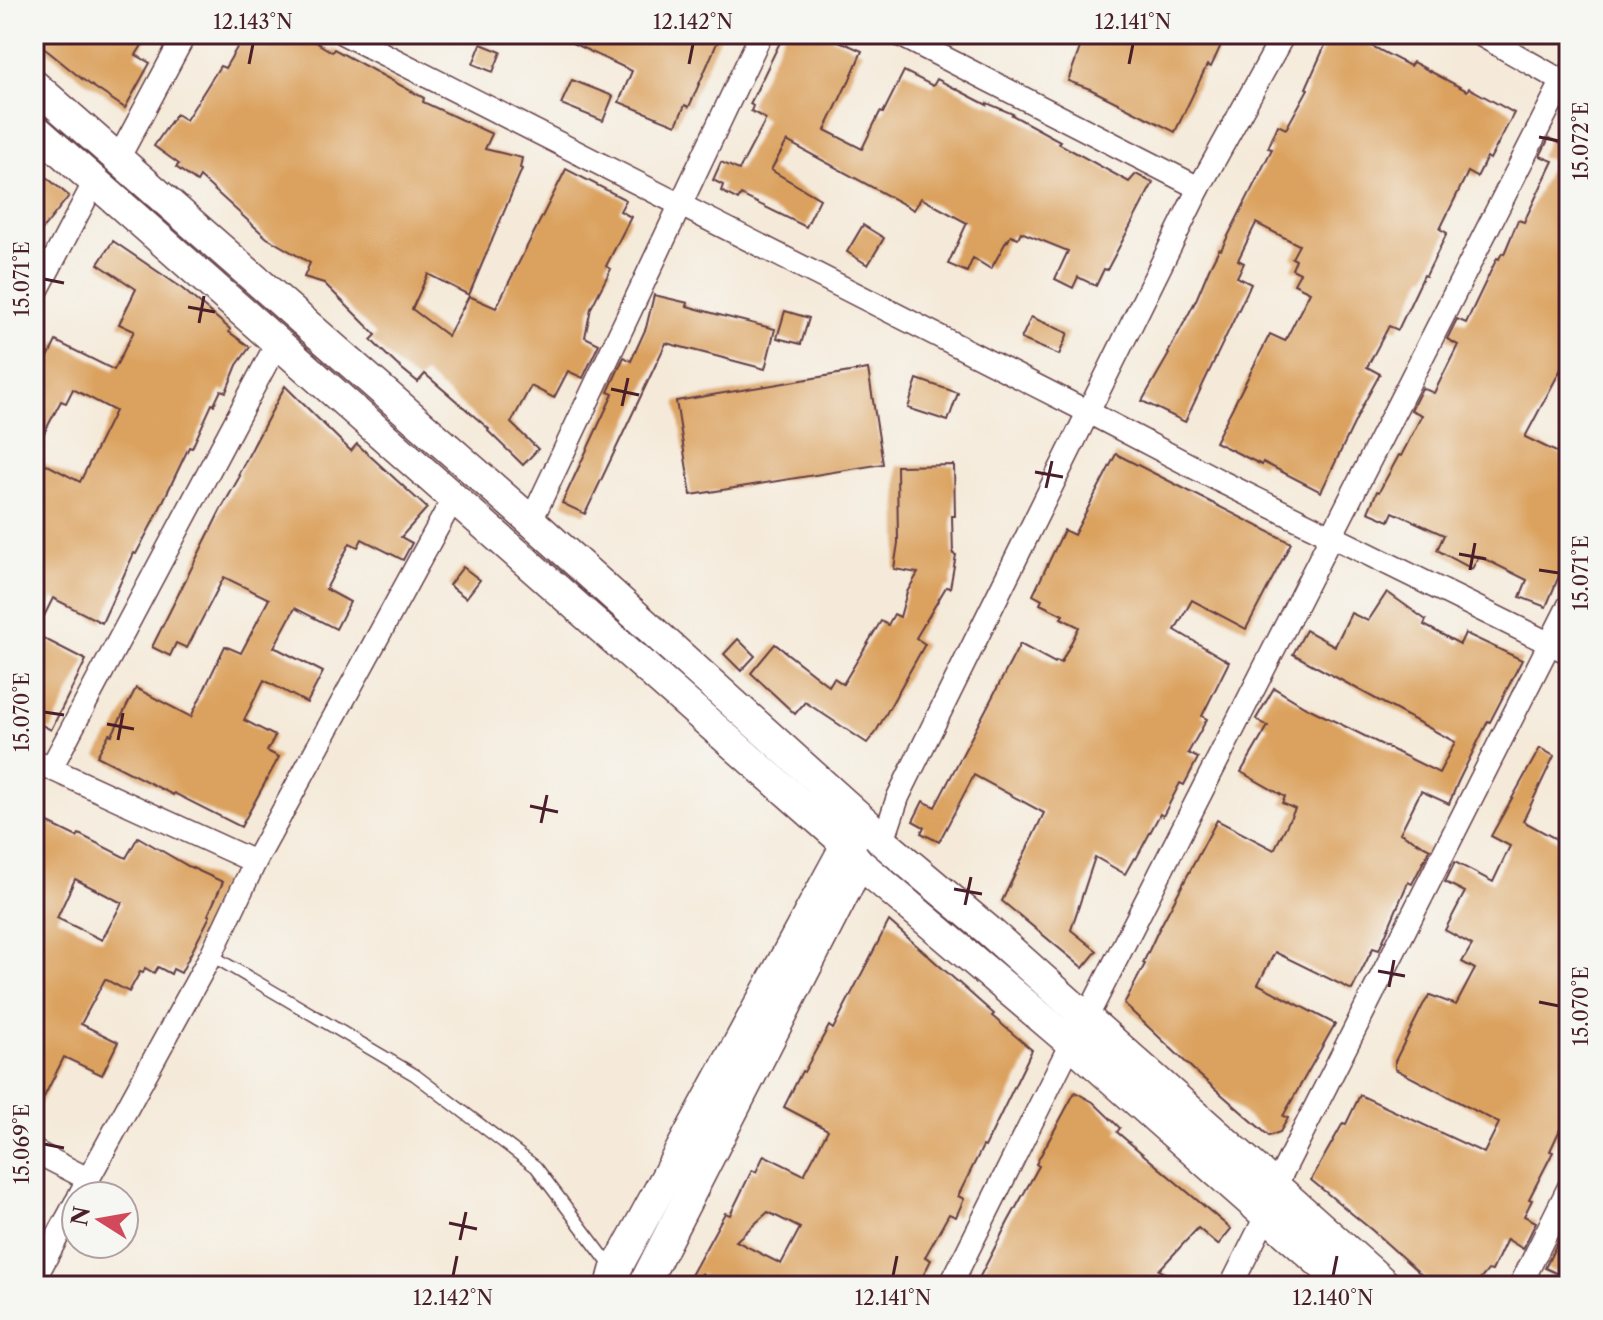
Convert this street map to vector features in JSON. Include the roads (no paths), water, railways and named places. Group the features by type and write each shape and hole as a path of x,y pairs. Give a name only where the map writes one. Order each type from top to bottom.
{"street":[{"path":"118,159 185,34"},
{"path":"344,34 1222,482 1559,648"},
{"path":"531,521 761,34"},
{"path":"898,34 1199,188"},
{"path":"613,1279 852,855 875,833 898,797 1199,188 1284,34"},
{"path":"1087,1017 1567,76 1479,34"},
{"path":"34,85 531,521 875,833 1087,1017 1387,1286"},
{"path":"34,128 837,836 852,855 1346,1286"},
{"path":"34,297 95,181"},
{"path":"255,862 43,765 277,343"},
{"path":"88,1180 211,955 255,862 453,499"},
{"path":"1275,1187 1559,648 1569,605"},
{"path":"643,1286 852,855"},
{"path":"950,1286 1071,1043"},
{"path":"34,1151 73,1180"},
{"path":"1520,1286 1569,1187"},
{"path":"1231,1286 1266,1216"},
{"path":"34,1280 60,1232"}],"lane":[{"path":"211,955 415,1075 536,1167 613,1279"}]}
